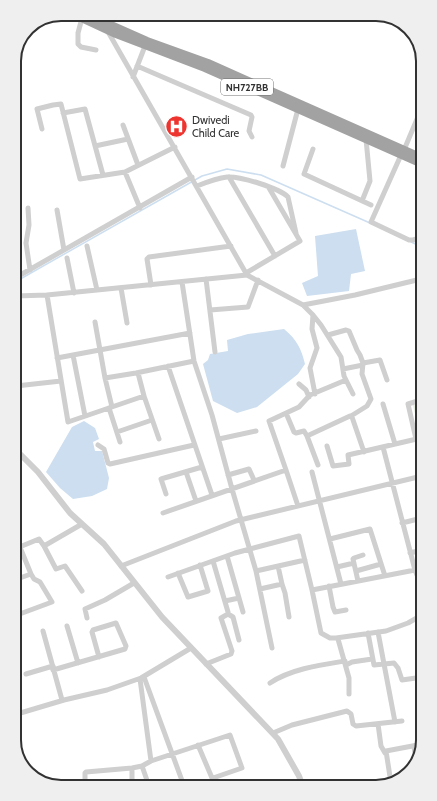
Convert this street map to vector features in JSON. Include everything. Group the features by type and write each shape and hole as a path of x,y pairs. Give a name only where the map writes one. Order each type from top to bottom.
{"highway":[{"name":"NH727BB","path":"96,21 208,63 402,152 416,161"},
{"name":"NH727BB","path":"107,26 145,46 205,68 366,139 416,156"}],"street":[{"path":"82,21 78,33 78,44 82,47 96,50"},
{"path":"107,26 133,77 175,147 247,274 303,305 313,316 328,335 341,357 346,380 353,394"},
{"path":"133,77 145,46"},
{"path":"137,66 251,115 252,117 249,131 252,137"},
{"path":"42,129 37,109 60,104 80,178 82,179 125,172 175,147"},
{"path":"63,113 85,109 103,175"},
{"path":"283,166 298,109"},
{"path":"416,121 371,222 410,240 416,239"},
{"path":"123,126 138,165"},
{"path":"95,146 128,139"},
{"path":"362,201 370,181 366,139"},
{"path":"313,149 304,174 371,205"},
{"path":"125,172 140,208"},
{"path":"228,177 275,256"},
{"path":"21,275 140,208 194,181 228,177 238,178 268,187 288,197 296,233"},
{"path":"21,296 47,295 121,288 247,274 300,242 268,187"},
{"path":"28,208 29,225 26,243 30,270"},
{"path":"57,210 64,250"},
{"path":"87,246 97,290"},
{"path":"151,285 149,257 231,246"},
{"path":"67,258 74,292"},
{"path":"206,279 215,352"},
{"path":"303,305 362,293 416,279"},
{"path":"210,310 248,307 258,280"},
{"path":"182,282 194,361 219,440 256,571 272,648"},
{"path":"121,288 127,323"},
{"path":"47,295 68,421 144,396"},
{"path":"313,316 312,329 317,348 310,368 315,394"},
{"path":"95,322 110,407 120,442"},
{"path":"307,436 352,416 367,406 370,399 362,374 363,364 349,331 346,330 328,335"},
{"path":"57,358 190,333"},
{"path":"73,355 85,416"},
{"path":"343,369 380,360 387,380"},
{"path":"105,378 138,373 194,361"},
{"path":"168,366 212,495"},
{"path":"138,373 144,396 159,439"},
{"path":"298,506 269,422 270,420 299,407 309,397 346,380"},
{"path":"21,385 61,381"},
{"path":"299,384 305,389 309,397"},
{"path":"416,402 408,404 416,429"},
{"path":"383,404 395,444"},
{"path":"286,413 294,432 304,431 318,465"},
{"path":"352,416 364,452"},
{"path":"117,432 152,420"},
{"path":"219,440 256,431"},
{"path":"328,446 333,466 349,464 347,456 416,439"},
{"path":"98,445 104,449 108,463 110,464 194,445"},
{"path":"312,590 415,570 383,447"},
{"path":"21,455 38,472 70,512 104,544 162,617 273,733 300,780"},
{"path":"166,494 161,479 202,467"},
{"path":"228,475 249,469 254,480"},
{"path":"163,513 286,470"},
{"path":"186,472 196,501"},
{"path":"312,472 341,584"},
{"path":"121,566 241,520 416,478"},
{"path":"402,523 416,520"},
{"path":"44,546 82,524"},
{"path":"330,539 370,529 385,576"},
{"path":"168,577 227,556 298,535 321,633 330,638 336,638 378,632 406,624 416,618"},
{"path":"21,547 39,539 56,569 65,566 82,591"},
{"path":"410,553 416,552"},
{"path":"21,554 34,579 40,582 52,602 21,614"},
{"path":"358,581 353,559 363,555"},
{"path":"227,556 243,612"},
{"path":"256,571 305,560"},
{"path":"213,561 228,614 232,617 239,640"},
{"path":"337,567 354,563"},
{"path":"356,571 381,564"},
{"path":"178,574 188,597 208,591 200,566"},
{"path":"278,566 289,617"},
{"path":"21,578 31,574"},
{"path":"87,618 85,609 105,600 134,583"},
{"path":"260,588 282,584"},
{"path":"329,586 335,612 346,610"},
{"path":"224,601 239,598"},
{"path":"206,664 232,652 221,618 228,614"},
{"path":"26,674 78,663 126,648 116,623 94,629 92,632 99,656"},
{"path":"67,626 78,663"},
{"path":"43,631 62,700"},
{"path":"378,632 394,722"},
{"path":"368,633 374,665 394,663 398,668 402,680 416,678"},
{"path":"336,638 338,639 349,678 349,694"},
{"path":"21,713 62,700 107,690 142,678 191,648"},
{"path":"270,683 279,677 298,671 372,659"},
{"path":"142,678 182,780"},
{"path":"142,678 151,761"},
{"path":"273,733 292,725 347,711 351,714 353,724 356,726 402,721"},
{"path":"378,724 381,746 385,752 390,778"},
{"path":"85,780 84,773 86,772 142,766 172,753 229,735 231,736 242,768 213,778 198,745"},
{"path":"385,752 387,750 414,746 414,750"},
{"path":"142,766 147,780"},
{"path":"132,768 132,780"}],"green space":[{"path":"416,404 416,418 413,405"}],"water":[{"path":"356,229 365,271 351,274 349,291 307,296 302,283 318,276 315,236"},
{"path":"284,329 292,337 300,349 305,364 298,374 257,407 237,413 213,401 203,364 208,360 210,354 228,351 227,340 248,334"},
{"path":"84,421 95,428 99,439 93,442 95,451 102,451 109,478 107,489 92,496 73,499 60,488 46,472 72,427"}],"waterway":[{"path":"21,279 202,176 227,169 261,175 370,223"},
{"path":"411,242 416,244"}],"place":[{"name":"Dwivedi Child Care","path":"176,126"}]}
